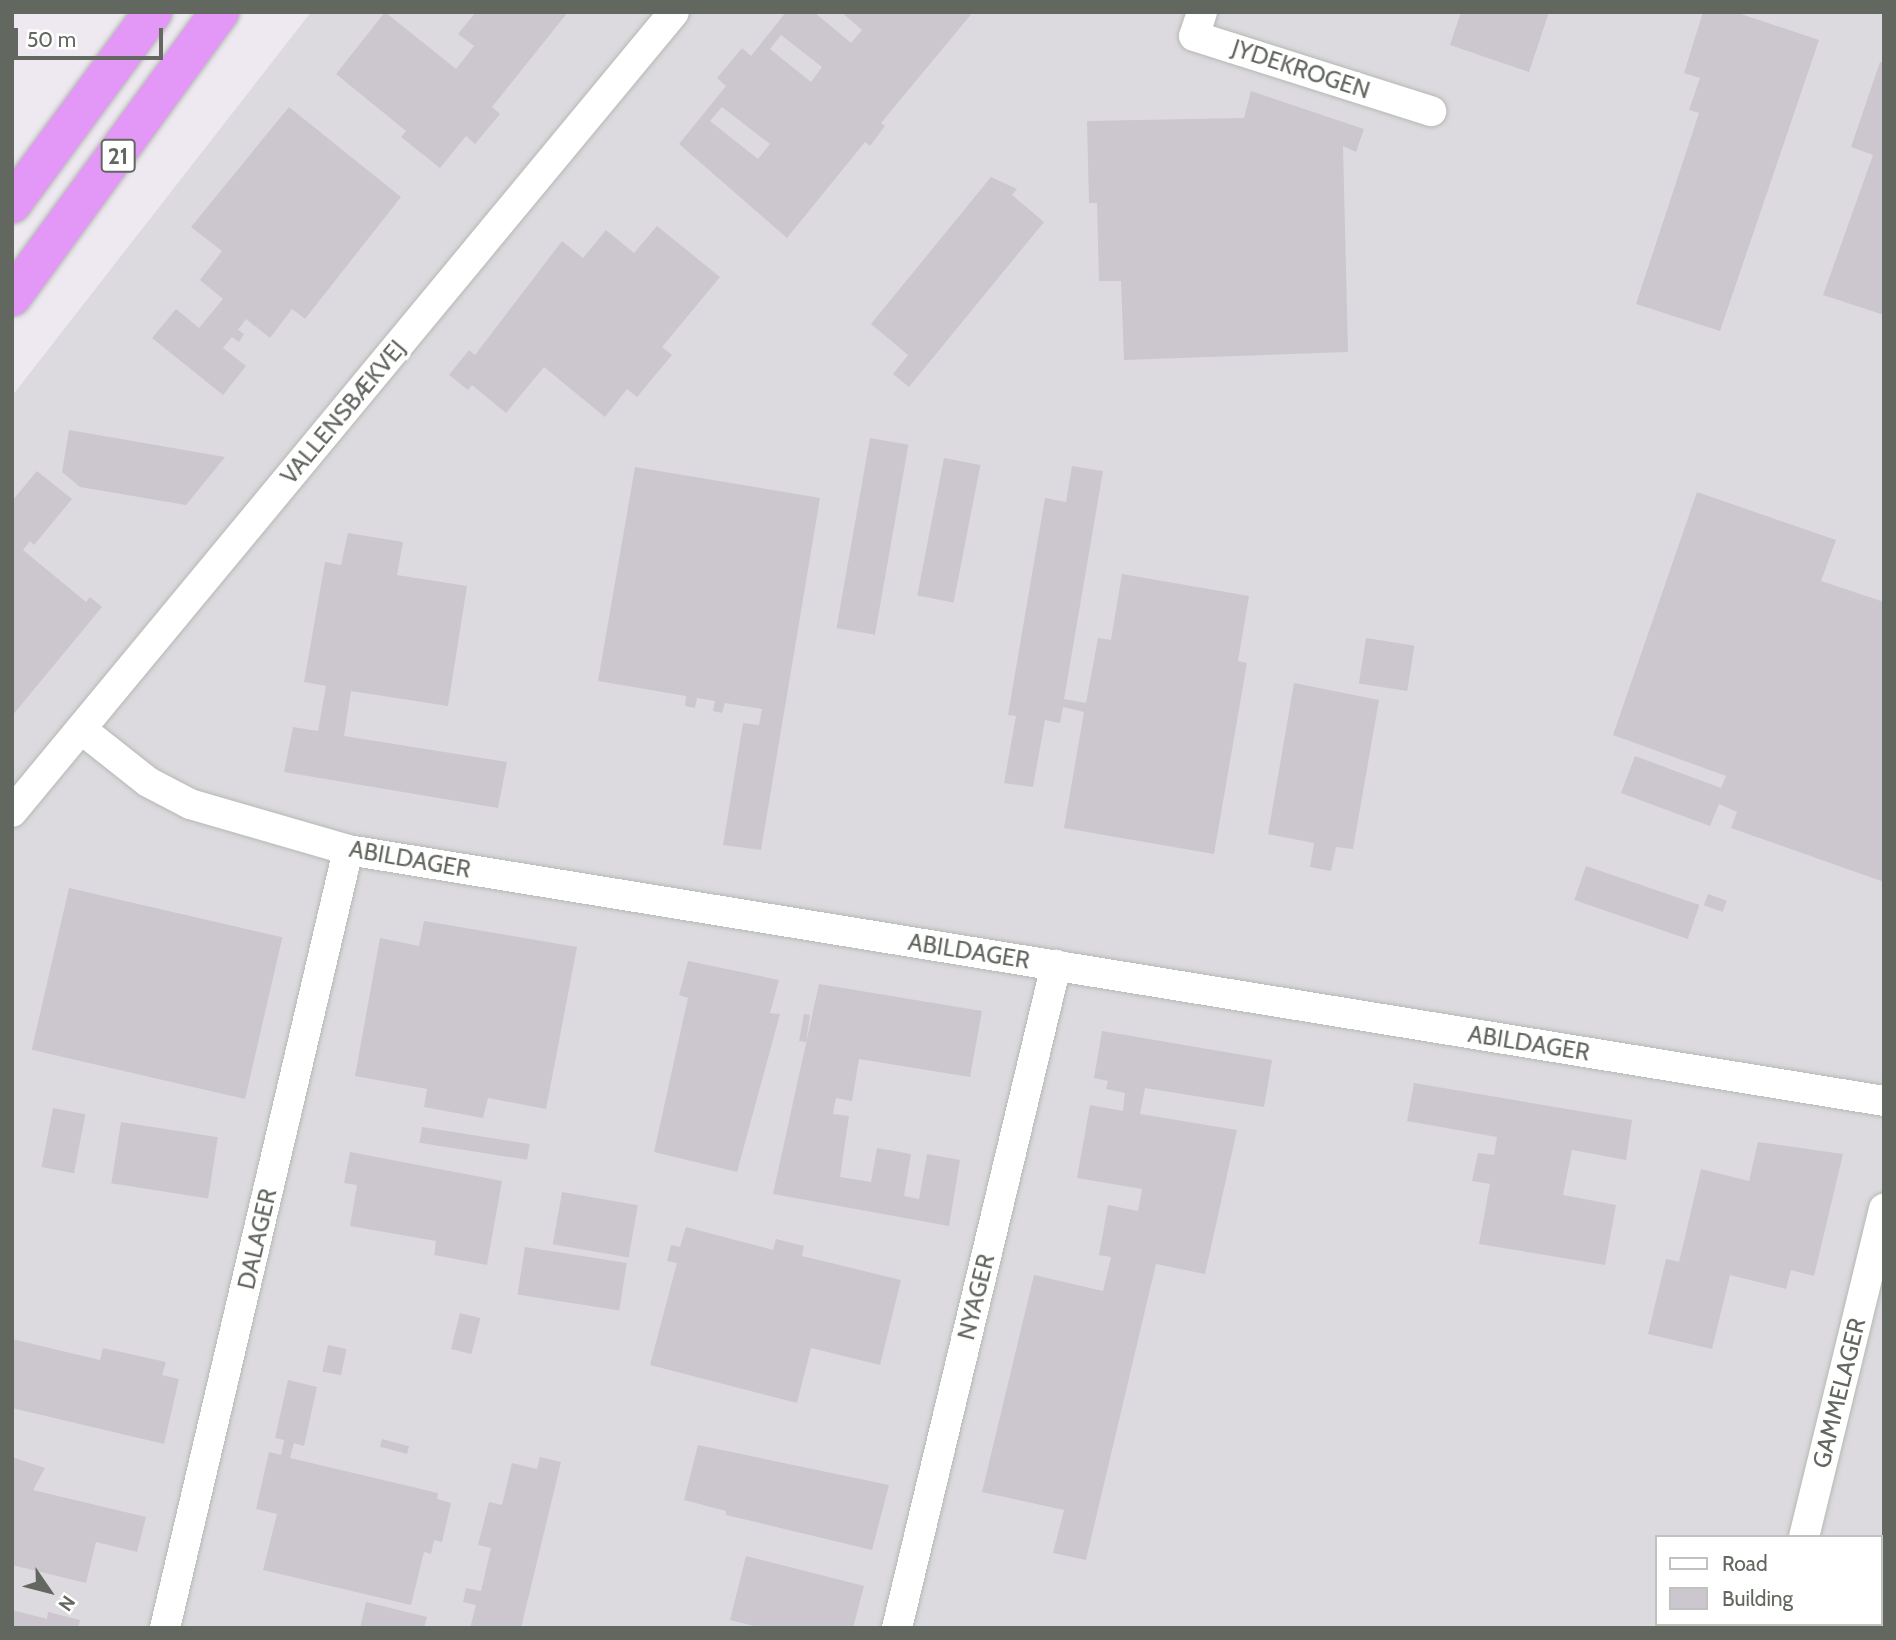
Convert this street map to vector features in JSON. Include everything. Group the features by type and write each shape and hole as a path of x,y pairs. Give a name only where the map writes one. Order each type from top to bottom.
{"highway":[{"path":"12,190 124,12"},
{"name":"21","path":"12,204 153,12"},
{"name":"21","path":"12,297 109,169 219,12"},
{"path":"109,169 247,12"}],"street":[{"name":"VALLENSBÆKVEJ","path":"12,812 674,12"},
{"name":"JYDEKROGEN","path":"1202,12 1195,36 1431,111"},
{"name":"ABILDAGER","path":"81,729 148,782 190,803 348,849 1884,1101"},
{"name":"DALAGER","path":"165,1628 348,849"},
{"name":"NYAGER","path":"897,1628 1056,965"},
{"name":"GAMMELAGER","path":"1804,1535 1884,1209"}],"shaded area":[{"path":"311,12 1884,12 1884,1628 12,1628 12,396"}],"building":[{"path":"385,12 456,69 474,46 458,34 476,12 568,12 492,107 500,114 475,144 466,136 440,168 401,137 406,131 336,74"},
{"path":"786,12 814,12 851,43 862,30 841,12 973,12 881,123 885,126 870,146 865,142 787,238 679,144 726,86 717,78 742,48 751,56","holes":["781,35 822,67 811,82 770,49","722,107 770,144 758,159 710,121"]},
{"path":"1461,12 1549,12 1529,72 1450,45"},
{"path":"1703,12 1735,12 1819,40 1720,331 1636,304 1699,113 1689,110 1700,78 1684,73"},
{"path":"1880,62 1884,63 1884,315 1823,295 1873,155 1851,147"},
{"path":"1251,91 1364,129 1356,152 1343,146 1348,352 1124,360 1121,281 1099,281 1097,203 1089,203 1087,121 1244,118"},
{"path":"289,107 401,197 305,319 292,309 270,338 246,319 238,330 244,334 239,342 232,337 223,348 246,366 223,395 152,338 176,309 199,328 223,299 200,280 222,251 191,227"},
{"path":"991,177 1017,189 1012,195 1044,222 909,387 893,374 908,355 871,324"},
{"path":"657,226 720,277 662,347 672,355 637,397 627,389 605,417 544,367 506,413 472,385 468,390 449,375 469,350 475,355 562,241 583,258 606,230 634,253"},
{"path":"69,430 225,457 186,505 80,487 62,472"},
{"path":"870,438 908,445 875,635 836,628"},
{"path":"944,458 980,465 954,602 917,595"},
{"path":"1072,466 1103,471 1064,699 1086,703 1098,638 1111,640 1122,574 1249,596 1238,661 1247,663 1214,854 1064,828 1084,712 1063,707 1060,723 1045,720 1033,787 1004,783 1016,716 1008,715 1045,498 1066,502"},
{"path":"635,467 820,498 761,850 723,845 743,723 759,725 762,709 725,703 722,713 713,711 715,701 697,698 695,708 685,706 686,696 598,681"},
{"path":"37,471 72,499 34,545 30,541 23,550 86,602 90,597 102,607 12,716 12,501"},
{"path":"1697,492 1836,540 1821,581 1884,602 1884,882 1731,828 1737,812 1719,804 1710,826 1621,793 1635,756 1721,788 1726,776 1613,735"},
{"path":"348,533 403,542 397,575 467,586 448,706 351,691 344,736 507,762 498,808 284,772 293,727 318,731 326,686 304,682 325,562 341,565"},
{"path":"1366,638 1414,646 1407,691 1359,683"},
{"path":"1294,683 1379,700 1353,849 1336,847 1331,871 1310,867 1314,843 1268,834"},
{"path":"1586,866 1699,905 1688,939 1574,900"},
{"path":"69,888 282,937 245,1099 32,1050"},
{"path":"1708,894 1727,901 1723,912 1704,905"},
{"path":"424,921 577,947 546,1109 488,1098 483,1118 424,1107 427,1089 355,1076 380,938 419,946"},
{"path":"688,961 779,980 770,1013 780,1014 737,1172 654,1152 688,998 679,995"},
{"path":"819,984 982,1011 970,1077 859,1059 852,1101 836,1098 833,1114 849,1116 840,1177 871,1182 877,1148 911,1154 904,1196 919,1199 927,1154 960,1160 949,1226 773,1194"},
{"path":"804,1014 810,1015 806,1042 799,1041"},
{"path":"1102,1031 1272,1060 1264,1107 1145,1088 1140,1114 1237,1130 1205,1274 1156,1264 1086,1560 1053,1553 1064,1510 982,1492 1034,1275 1103,1291 1111,1257 1099,1255 1108,1205 1138,1211 1142,1189 1077,1178 1090,1105 1123,1111 1125,1093 1106,1089 1108,1081 1094,1078"},
{"path":"1414,1083 1632,1120 1626,1160 1572,1150 1563,1195 1616,1205 1605,1265 1479,1244 1490,1184 1472,1181 1478,1153 1494,1155 1497,1137 1407,1121"},
{"path":"53,1108 85,1114 74,1173 42,1167"},
{"path":"121,1122 218,1137 208,1199 111,1183"},
{"path":"422,1127 530,1144 527,1160 419,1143"},
{"path":"1758,1142 1843,1154 1814,1276 1791,1270 1786,1289 1730,1275 1712,1349 1648,1334 1666,1259 1679,1262 1701,1169 1749,1181"},
{"path":"350,1152 502,1181 487,1265 434,1255 436,1241 350,1226 357,1185 344,1183"},
{"path":"562,1192 638,1205 629,1258 553,1244"},
{"path":"686,1227 773,1250 776,1239 804,1246 802,1256 901,1280 880,1365 811,1348 797,1403 650,1365 677,1263 667,1261 671,1245 680,1247"},
{"path":"525,1247 627,1263 619,1311 517,1294"},
{"path":"460,1313 480,1318 471,1354 451,1349"},
{"path":"12,1339 100,1360 103,1348 166,1362 162,1375 179,1379 164,1444 12,1408"},
{"path":"328,1345 347,1349 341,1375 322,1371"},
{"path":"288,1380 317,1387 304,1446 294,1443 290,1458 438,1493 437,1499 451,1503 442,1542 434,1540 431,1554 424,1552 411,1605 263,1570 277,1514 256,1509 269,1452 281,1455 284,1440 275,1438"},
{"path":"382,1439 409,1446 407,1454 380,1447"},
{"path":"698,1445 889,1485 872,1550 726,1515 726,1511 684,1500"},
{"path":"12,1457 45,1468 33,1490 146,1517 137,1552 96,1542 86,1583 12,1565"},
{"path":"540,1457 561,1462 521,1628 470,1628 476,1605 463,1602 466,1588 481,1591 491,1548 478,1545 489,1502 502,1505 512,1463 537,1469"},
{"path":"746,1556 864,1586 853,1628 762,1628 730,1620"},
{"path":"366,1602 427,1617 424,1628 360,1628"},
{"path":"12,1610 47,1619 48,1612 80,1620 78,1628 12,1628"}]}
